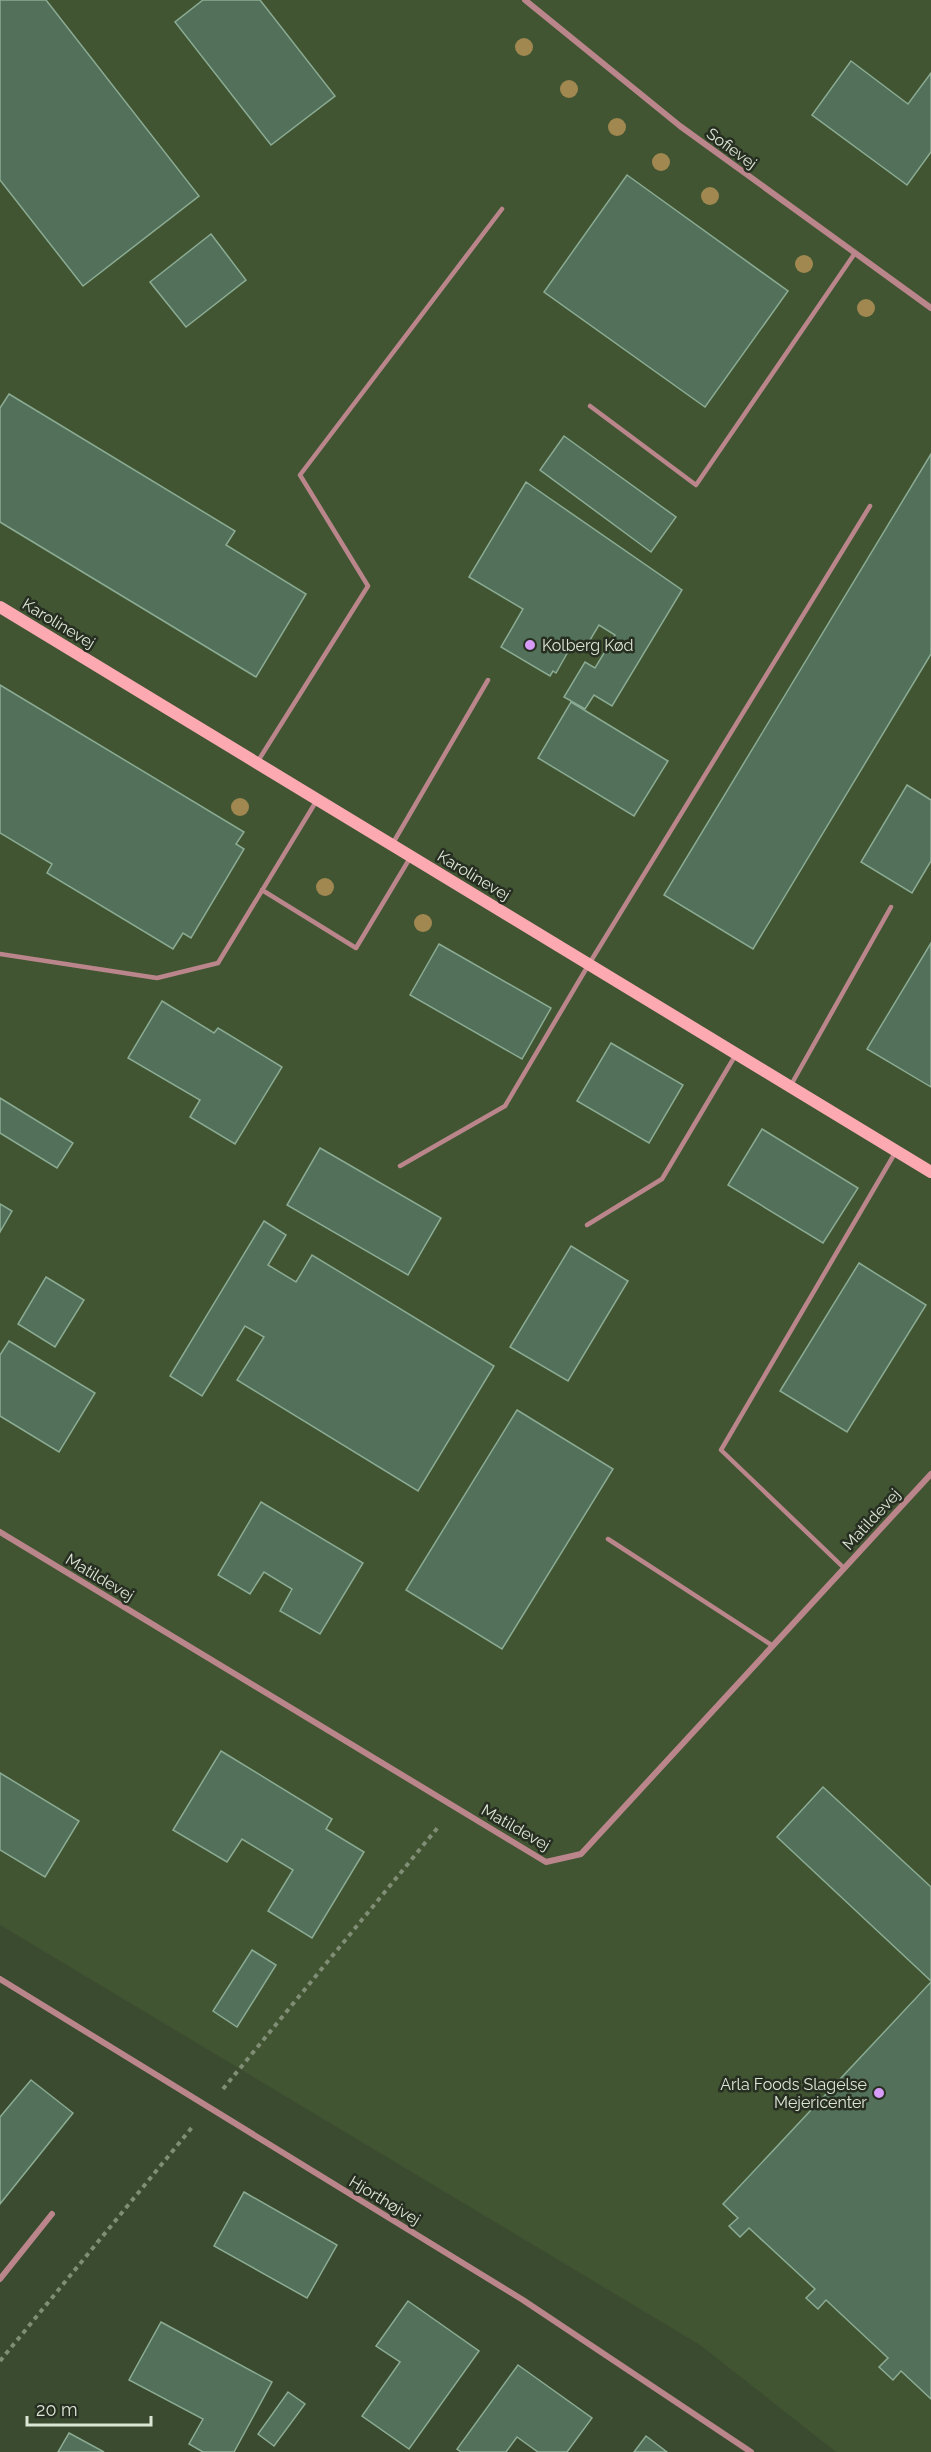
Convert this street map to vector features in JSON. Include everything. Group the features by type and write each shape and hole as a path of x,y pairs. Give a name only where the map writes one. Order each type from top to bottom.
{"street":[{"name":"Sofievej","path":"525,0 680,126 931,308"},
{"name":"Karolinevej","path":"0,607 931,1172"},
{"name":"Matildevej","path":"0,1532 546,1862 581,1854 931,1474"},
{"name":"Hjorthøjvej","path":"0,1979 524,2300 751,2452"},
{"path":"0,2279 52,2214"}],"lane":[{"path":"257,763 368,586 300,475 502,208"},
{"path":"590,406 696,485 855,253"},
{"path":"400,1166 505,1106 589,964 870,506"},
{"path":"392,845 488,680"},
{"path":"0,954 157,978 218,963 317,800"},
{"path":"262,890 356,948 411,856"},
{"path":"790,1086 891,907"},
{"path":"588,1225 662,1179 737,1054"},
{"path":"844,1568 721,1450 896,1151"},
{"path":"608,1539 773,1646"}],"path":[{"path":"0,2361 455,1807"}],"shaded area":[{"path":"0,0 931,0 931,2452 836,2452 700,2345 0,1925"}],"building":[{"path":"0,0 46,0 199,196 83,286 0,180"},
{"path":"203,0 260,0 335,96 271,145 175,22"},
{"path":"851,61 908,104 931,73 931,152 907,185 812,115"},
{"path":"627,175 788,291 705,407 544,292"},
{"path":"211,234 246,280 186,327 150,282"},
{"path":"9,394 235,531 226,545 306,594 256,677 0,522 0,408"},
{"path":"564,436 676,517 651,552 540,470"},
{"path":"931,454 931,654 753,949 664,895"},
{"path":"526,482 682,590 612,706 594,695 585,709 564,697 585,662 595,668 615,635 599,625 584,650 573,643 556,673 553,671 550,676 501,647 523,609 469,577"},
{"path":"0,685 244,832 236,844 244,849 191,938 183,933 173,949 47,873 52,864 0,833"},
{"path":"571,702 668,761 634,816 538,758"},
{"path":"907,785 931,800 931,861 912,893 861,862"},
{"path":"931,943 931,1087 867,1049"},
{"path":"439,944 551,1008 522,1059 410,995"},
{"path":"162,1001 214,1033 218,1028 282,1067 235,1144 190,1117 200,1100 128,1058"},
{"path":"611,1043 683,1085 649,1143 577,1101"},
{"path":"0,1098 73,1143 57,1168 0,1133"},
{"path":"762,1129 858,1188 823,1243 728,1185"},
{"path":"320,1148 441,1218 408,1275 287,1205"},
{"path":"0,1204 12,1211 0,1232"},
{"path":"264,1221 286,1235 268,1265 296,1282 312,1255 494,1366 418,1491 237,1380 264,1337 245,1326 202,1396 170,1376"},
{"path":"571,1246 628,1281 568,1381 510,1347"},
{"path":"859,1263 926,1305 847,1432 780,1391"},
{"path":"46,1277 84,1300 55,1347 18,1324"},
{"path":"9,1341 95,1393 59,1452 0,1416 0,1355"},
{"path":"517,1410 613,1469 502,1649 406,1590"},
{"path":"261,1502 363,1563 320,1634 280,1611 292,1589 264,1572 250,1594 218,1575"},
{"path":"221,1751 332,1819 326,1829 364,1852 312,1938 268,1911 293,1870 242,1839 227,1862 173,1830"},
{"path":"0,1773 79,1821 45,1877 0,1850"},
{"path":"823,1787 931,1887 931,1981 777,1837"},
{"path":"252,1950 276,1965 237,2027 213,2011"},
{"name":"Arla Foods Slagelse Mejericenter","path":"931,1982 931,2399 901,2371 893,2380 879,2367 888,2358 826,2300 818,2309 806,2298 815,2289 749,2228 740,2237 729,2226 738,2218 723,2204"},
{"path":"31,2080 73,2113 0,2204 0,2117"},
{"path":"244,2192 337,2245 307,2298 214,2246"},
{"path":"408,2301 479,2351 409,2449 362,2416 400,2362 376,2346"},
{"path":"161,2322 272,2382 234,2452 203,2452 189,2444 203,2419 129,2380"},
{"path":"518,2365 592,2418 567,2452 538,2452 517,2437 506,2452 461,2452 457,2449"},
{"path":"288,2392 305,2404 274,2446 258,2434"},
{"path":"69,2433 104,2452 58,2452"},
{"path":"646,2436 667,2452 634,2452"}],"place":[{"name":"Kolberg Kød","path":"530,645"},
{"name":"Arla Foods Slagelse Mejericenter","path":"879,2093"}]}
